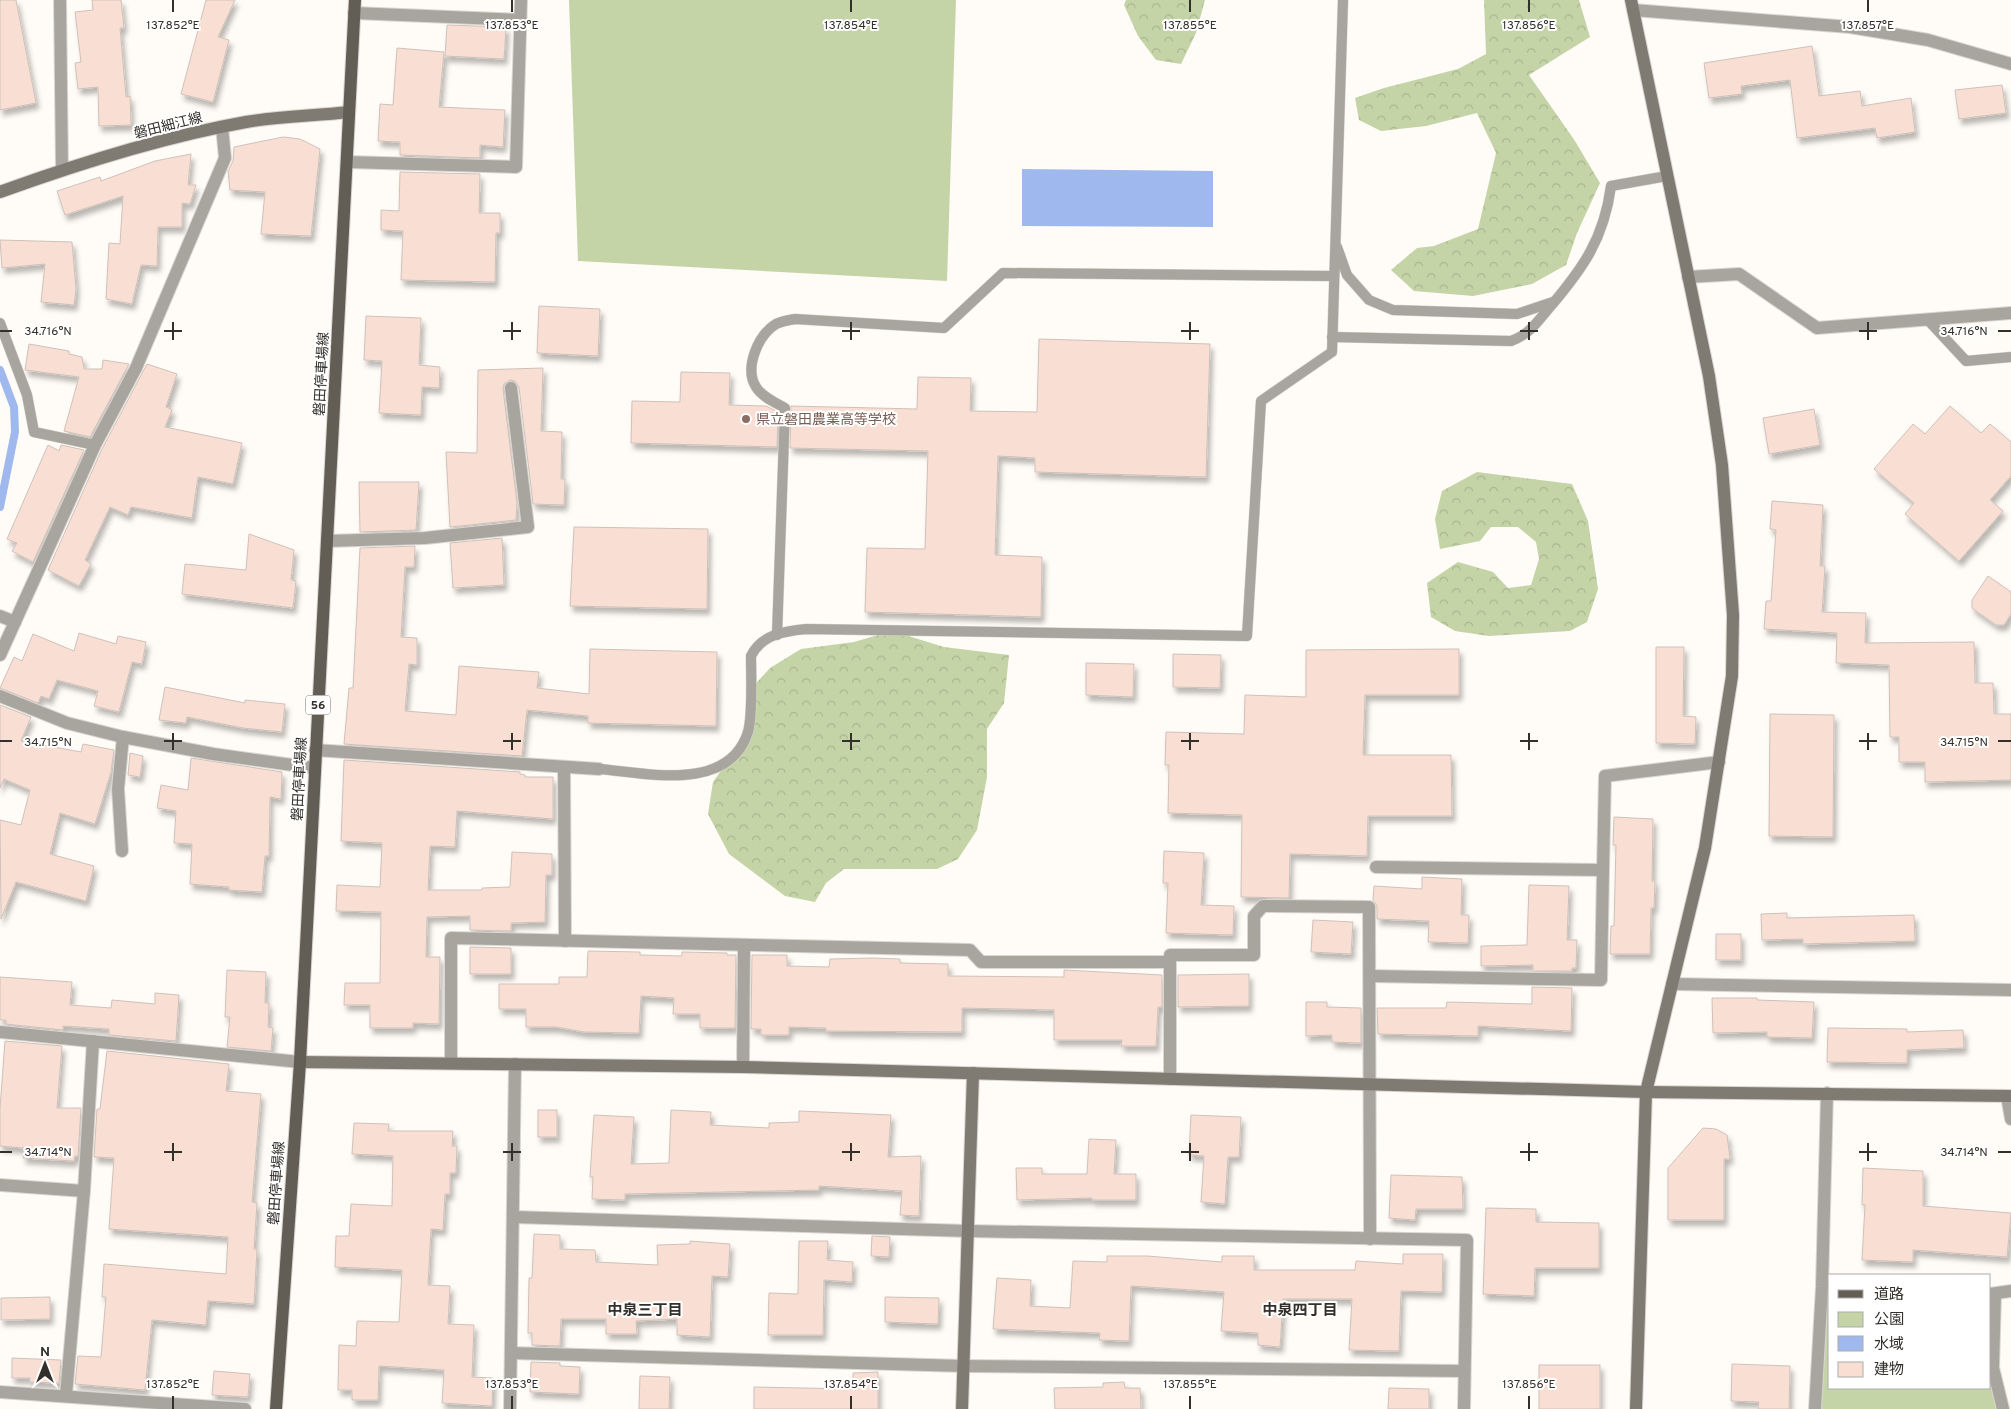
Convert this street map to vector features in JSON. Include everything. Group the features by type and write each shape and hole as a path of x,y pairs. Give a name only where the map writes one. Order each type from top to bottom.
{"main road":[{"name":"磐田停車場線","path":"276,1409 300,1062 355,0"}],"street":[{"path":"60,0 62,170"},
{"path":"348,162 516,167 521,0"},
{"path":"1636,1409 1646,1092 1705,848 1732,676 1733,614 1722,465 1709,376 1632,5 1850,28 1928,40 2011,64"},
{"path":"354,13 521,20"},
{"name":"磐田細江線","path":"0,192 62,170 142,146 222,127 248,122 349,112"},
{"path":"0,656 95,445 136,368 226,158 222,127"},
{"path":"1688,277 1739,274 1817,328 2011,313"},
{"path":"327,541 425,538 528,527 510,388"},
{"path":"0,616 15,622"},
{"path":"0,696 68,723 123,737 213,754 314,768"},
{"path":"122,851 118,789 123,737"},
{"path":"315,750 599,769"},
{"path":"1370,976 1601,980 1605,776 1719,762"},
{"path":"564,767 565,941"},
{"path":"1376,867 1603,870"},
{"path":"1170,1079 1170,955 1254,955 1254,916 1264,906 1369,907 1370,1238"},
{"path":"450,1063 451,938 970,950 981,962 1170,962"},
{"path":"743,1067 744,945"},
{"path":"1672,984 2011,990"},
{"path":"0,1032 300,1062 743,1067 1646,1092 2009,1096 2011,1119"},
{"path":"66,1395 84,1191 93,1042"},
{"path":"510,1409 515,1064"},
{"path":"962,1409 973,1073"},
{"path":"1815,1409 1826,1287 1827,1093"},
{"path":"0,1185 84,1191"},
{"path":"513,1217 968,1231 1467,1240 1464,1409"},
{"path":"2003,1409 1993,1368 1993,1294 2011,1291"},
{"path":"510,1353 964,1366 1464,1371"},
{"path":"0,1392 66,1395 245,1409"}],"lane":[{"path":"599,769 686,776 712,770 731,759 743,744 748,731 751,656 756,646 777,635 806,629 1246,636 1261,401 1332,352 1342,0"},
{"path":"1332,337 1511,341 1524,336 1580,271 1608,214 1611,186 1666,176"},
{"path":"1335,241 1347,275 1352,281 1368,300 1393,310 1517,314 1554,301"},
{"path":"777,635 785,408 767,397 756,387 753,359 764,335 776,324 795,318 944,328 1003,273 1334,276"},
{"path":"1927,319 1966,361 2011,357"},
{"path":"0,323 27,395 34,432 95,445"}],"green space":[{"path":"569,0 956,0 947,281 578,261"},
{"path":"1126,0 1205,0 1196,33 1181,64 1156,60 1138,36 1124,5"},
{"path":"1484,0 1579,0 1590,37 1529,75 1575,141 1600,183 1577,233 1566,265 1532,284 1473,296 1414,291 1391,270 1417,248 1434,246 1478,229 1496,153 1477,113 1426,126 1381,131 1359,120 1355,98 1384,88 1458,69 1486,54"},
{"path":"1477,472 1572,484 1588,521 1598,589 1587,622 1570,631 1489,636 1455,631 1431,617 1427,583 1458,562 1493,572 1508,588 1531,585 1539,559 1536,542 1518,527 1491,527 1480,541 1440,549 1435,519 1442,491"},
{"path":"892,631 944,647 1009,655 1004,703 987,729 987,777 977,830 958,859 937,869 844,869 826,883 815,902 785,896 729,854 708,814 713,782 749,731 750,690 770,668 801,649 854,642"},
{"path":"1822,1287 1828,1287 1828,1389 1991,1389 1991,1319 1993,1368 2003,1409 1815,1409"}],"water":[{"path":"1022,169 1213,171 1213,227 1022,226"}],"building":[{"path":"0,0 16,0 36,103 0,110"},
{"path":"92,0 121,0 124,28 120,28 126,97 130,96 131,125 99,126 98,87 78,89 75,63 81,62 75,12 93,10"},
{"path":"206,0 235,0 218,37 229,40 213,102 181,94"},
{"path":"447,25 506,27 504,59 445,56"},
{"path":"1812,46 1819,96 1860,91 1862,106 1911,98 1915,132 1877,138 1875,128 1797,138 1790,80 1741,86 1742,94 1709,98 1704,63"},
{"path":"397,48 444,52 439,107 505,110 503,147 480,145 480,158 400,155 400,142 378,141 380,104 393,105"},
{"path":"2002,85 2006,113 1959,119 1955,90"},
{"path":"283,137 300,139 320,149 311,236 261,234 265,192 230,190 228,171 233,161 234,147"},
{"path":"191,154 188,185 196,185 190,204 182,203 182,227 158,227 157,266 141,265 132,304 106,299 109,243 120,244 123,196 65,215 57,191 100,177 101,181 155,161"},
{"path":"400,172 480,174 479,213 500,213 500,233 496,233 495,282 401,280 403,231 381,230 381,210 399,211"},
{"path":"0,240 72,242 76,289 74,305 41,302 45,264 2,268"},
{"path":"539,306 600,309 598,356 537,353"},
{"path":"366,316 421,318 419,365 440,367 439,388 422,387 421,415 379,413 382,361 364,360"},
{"path":"1039,339 1210,344 1206,477 1035,472 1035,458 998,456 995,555 1042,557 1041,617 865,612 867,548 925,549 928,451 790,448 791,406 917,409 918,377 971,378 970,411 1037,412"},
{"path":"29,344 69,351 69,354 82,357 84,369 102,369 103,360 129,364 90,437 64,431 79,377 25,370"},
{"path":"147,364 177,374 166,407 172,410 165,427 242,443 233,484 198,477 192,518 131,507 128,515 110,507 85,560 91,564 79,586 48,570 102,449"},
{"path":"543,368 541,431 562,432 561,479 565,479 564,505 533,504 519,387 515,381 510,380 504,384 503,389 517,503 516,520 450,527 446,452 477,453 478,370"},
{"path":"681,372 730,373 729,405 766,406 778,412 777,447 631,443 632,401 680,402"},
{"path":"1950,406 1981,433 1990,424 2011,442 2011,476 1990,500 2003,511 1959,561 1905,514 1914,503 1874,469 1913,424 1925,434"},
{"path":"1814,409 1820,445 1769,454 1763,418"},
{"path":"48,445 59,451 61,445 84,450 33,562 12,551 17,543 7,539"},
{"path":"359,482 419,482 416,530 360,532"},
{"path":"1772,501 1823,505 1820,566 1825,566 1822,612 1866,613 1865,643 1974,642 1975,683 1993,683 1994,714 2011,714 2011,780 1925,782 1925,762 1899,762 1899,737 1890,737 1889,665 1836,663 1837,633 1764,629 1766,601 1771,601 1776,530 1770,529"},
{"path":"574,527 708,529 707,609 570,606"},
{"path":"249,534 294,550 291,580 296,581 293,608 182,594 185,564 246,570"},
{"path":"502,538 504,585 453,588 450,543"},
{"path":"415,546 414,567 405,567 401,637 417,638 417,665 409,664 405,711 456,715 459,666 539,672 537,688 589,694 590,649 717,652 716,726 588,723 588,716 527,710 522,756 344,744 349,688 353,688 360,548"},
{"path":"1988,576 2011,592 2011,614 2004,625 1996,625 1972,608 1972,600"},
{"path":"79,633 116,644 118,636 146,642 142,664 132,662 119,712 94,706 98,691 57,680 49,699 41,696 38,703 0,688 14,657 22,661 33,634 74,651"},
{"path":"1656,647 1684,647 1683,716 1696,717 1695,744 1656,743"},
{"path":"1459,649 1459,695 1365,695 1363,755 1451,755 1452,816 1368,816 1367,856 1290,854 1289,898 1241,897 1242,815 1168,813 1169,765 1165,765 1166,732 1244,734 1245,695 1306,697 1306,650"},
{"path":"1173,654 1221,655 1220,688 1173,687"},
{"path":"1086,663 1134,664 1133,697 1086,695"},
{"path":"165,687 245,703 245,700 285,704 282,732 243,728 187,717 186,723 159,720"},
{"path":"0,705 31,717 21,741 81,752 83,744 114,750 111,772 95,824 60,813 50,854 94,866 86,901 16,882 1,919 0,820 21,825 30,790 4,779 0,788"},
{"path":"1770,714 1834,715 1833,837 1769,836"},
{"path":"130,753 143,756 140,777 128,775"},
{"path":"191,758 282,772 281,799 270,797 269,856 265,856 262,892 229,890 229,887 190,884 192,844 174,843 176,811 157,808 161,785 188,790"},
{"path":"344,760 520,772 525,777 553,777 553,819 457,811 455,847 430,846 428,890 482,890 482,888 510,887 512,852 552,854 552,875 546,875 545,922 511,923 511,931 470,930 470,916 427,917 426,957 440,957 439,1024 413,1023 413,1028 370,1028 370,1005 344,1005 345,983 380,983 381,912 336,911 337,885 380,887 382,843 341,841"},
{"path":"1614,817 1653,819 1652,881 1655,881 1654,908 1651,908 1650,954 1610,954 1611,926 1614,926 1616,845 1613,845"},
{"path":"1164,851 1204,853 1201,905 1234,906 1233,935 1166,933 1168,883 1163,883"},
{"path":"1422,877 1462,879 1461,915 1469,915 1468,943 1428,942 1429,921 1377,919 1377,906 1373,900 1374,886 1422,889"},
{"path":"1529,885 1569,886 1567,940 1577,940 1576,968 1572,968 1572,971 1533,971 1533,965 1481,966 1481,946 1527,945"},
{"path":"1787,913 1787,918 1914,915 1915,941 1803,944 1803,939 1762,940 1761,914"},
{"path":"1313,920 1353,922 1351,954 1311,952"},
{"path":"1716,934 1741,934 1741,960 1716,960"},
{"path":"470,947 511,948 511,974 470,974"},
{"path":"588,951 640,952 640,955 682,956 682,952 736,955 735,1028 700,1028 700,1014 673,1014 674,998 641,996 639,1033 584,1032 556,1027 526,1027 526,1009 499,1009 499,984 559,984 559,977 587,977"},
{"path":"752,955 787,955 787,966 829,967 830,959 873,958 900,959 900,963 948,964 948,976 1064,977 1064,970 1162,975 1162,1007 1158,1007 1156,1046 1121,1046 1122,1040 1054,1040 1054,1010 962,1008 962,1032 826,1031 826,1028 789,1027 789,1035 761,1035 761,1029 751,1029"},
{"path":"227,970 266,972 265,1003 269,1003 268,1027 273,1028 271,1051 227,1047 230,1017 225,1017"},
{"path":"1249,974 1249,1006 1178,1007 1178,975"},
{"path":"0,977 72,982 70,1005 111,1008 112,1000 155,1004 155,993 179,995 176,1041 109,1035 109,1029 63,1026 63,1030 6,1024 6,1020 0,1020"},
{"path":"1532,987 1572,988 1571,1031 1478,1026 1478,1036 1378,1034 1377,1008 1446,1008 1447,1002 1532,1004"},
{"path":"1712,998 1757,998 1757,1000 1814,1002 1812,1038 1767,1037 1767,1032 1713,1033"},
{"path":"1306,1002 1327,1002 1327,1007 1361,1008 1361,1043 1332,1042 1332,1035 1306,1036"},
{"path":"1828,1028 1907,1029 1907,1032 1963,1030 1964,1048 1907,1050 1907,1063 1827,1062"},
{"path":"5,1041 62,1046 57,1108 81,1108 78,1156 75,1156 74,1161 23,1158 24,1148 0,1146 0,1108"},
{"path":"107,1051 229,1064 226,1091 261,1094 252,1202 257,1203 254,1249 257,1249 254,1304 208,1301 206,1325 152,1320 145,1390 75,1384 78,1356 101,1357 106,1297 102,1297 104,1264 226,1274 228,1237 109,1229 114,1158 94,1157 97,1109 100,1109"},
{"path":"538,1110 557,1110 557,1137 538,1137"},
{"path":"671,1110 711,1112 710,1125 769,1128 769,1123 799,1122 799,1111 891,1115 888,1157 921,1156 919,1216 900,1215 902,1191 819,1186 819,1190 625,1194 625,1200 592,1199 593,1177 590,1177 594,1115 634,1117 631,1164 669,1163"},
{"path":"1191,1115 1241,1117 1239,1157 1228,1157 1225,1204 1201,1202 1204,1156 1189,1155"},
{"path":"354,1123 389,1124 388,1131 453,1131 452,1146 457,1146 456,1173 450,1173 450,1194 445,1194 443,1230 431,1229 428,1285 450,1286 448,1324 474,1325 472,1377 493,1378 492,1406 442,1403 444,1370 379,1366 378,1400 352,1400 352,1390 338,1390 339,1345 356,1346 357,1321 399,1322 402,1270 335,1267 336,1236 349,1236 351,1204 392,1206 393,1156 352,1154"},
{"path":"1703,1128 1716,1129 1727,1135 1730,1159 1724,1159 1724,1220 1668,1220 1668,1168"},
{"path":"1089,1139 1116,1140 1114,1174 1136,1174 1136,1200 1092,1200 1092,1198 1017,1200 1016,1168 1042,1168 1042,1174 1087,1174"},
{"path":"1863,1168 1923,1171 1923,1206 2011,1213 2007,1257 1913,1250 1913,1262 1862,1260 1865,1205 1862,1205"},
{"path":"1391,1175 1462,1177 1463,1209 1416,1209 1415,1220 1389,1218"},
{"path":"1486,1208 1536,1209 1536,1222 1599,1223 1599,1268 1535,1268 1534,1296 1483,1294"},
{"path":"534,1234 560,1235 560,1249 595,1250 596,1262 658,1265 657,1245 690,1244 690,1241 730,1244 728,1277 712,1276 710,1337 677,1335 677,1319 636,1321 637,1334 606,1334 606,1319 561,1319 560,1346 532,1345 532,1333 528,1333 529,1278 532,1278"},
{"path":"872,1236 890,1237 889,1257 871,1256"},
{"path":"799,1241 828,1241 827,1260 853,1262 852,1282 824,1280 823,1335 768,1335 769,1293 798,1294"},
{"path":"1403,1254 1443,1254 1442,1292 1401,1291 1399,1351 1349,1350 1352,1299 1283,1299 1280,1347 1258,1345 1258,1333 1221,1331 1224,1292 1131,1286 1129,1341 1099,1340 1100,1333 993,1329 997,1278 1031,1280 1030,1306 1070,1308 1073,1261 1107,1262 1107,1256 1147,1256 1222,1262 1222,1256 1254,1256 1254,1270 1355,1270 1356,1261 1403,1264"},
{"path":"50,1297 50,1319 1,1320 1,1298"},
{"path":"885,1297 939,1298 938,1324 885,1322"},
{"path":"12,1358 61,1360 59,1383 30,1382 30,1378 12,1378"},
{"path":"531,1362 560,1363 560,1366 580,1367 579,1394 530,1392"},
{"path":"1732,1364 1790,1366 1789,1409 1758,1409 1759,1402 1731,1401"},
{"path":"1539,1365 1600,1365 1600,1409 1539,1409"},
{"path":"214,1371 250,1374 248,1397 212,1395"},
{"path":"878,1372 878,1409 754,1409 754,1387 853,1389 853,1373"},
{"path":"640,1376 670,1377 669,1409 639,1409"},
{"path":"1124,1382 1125,1388 1140,1388 1141,1409 1055,1409 1054,1388 1103,1387 1103,1383"},
{"path":"1389,1388 1429,1389 1429,1409 1388,1409"}],"waterway":[{"path":"0,370 14,407 15,432 0,507"}],"place":[{"name":"県立磐田農業高等学校","path":"746,419"}],"district":[{"name":"中泉三丁目","path":"645,1310"},
{"name":"中泉四丁目","path":"1300,1310"}]}
